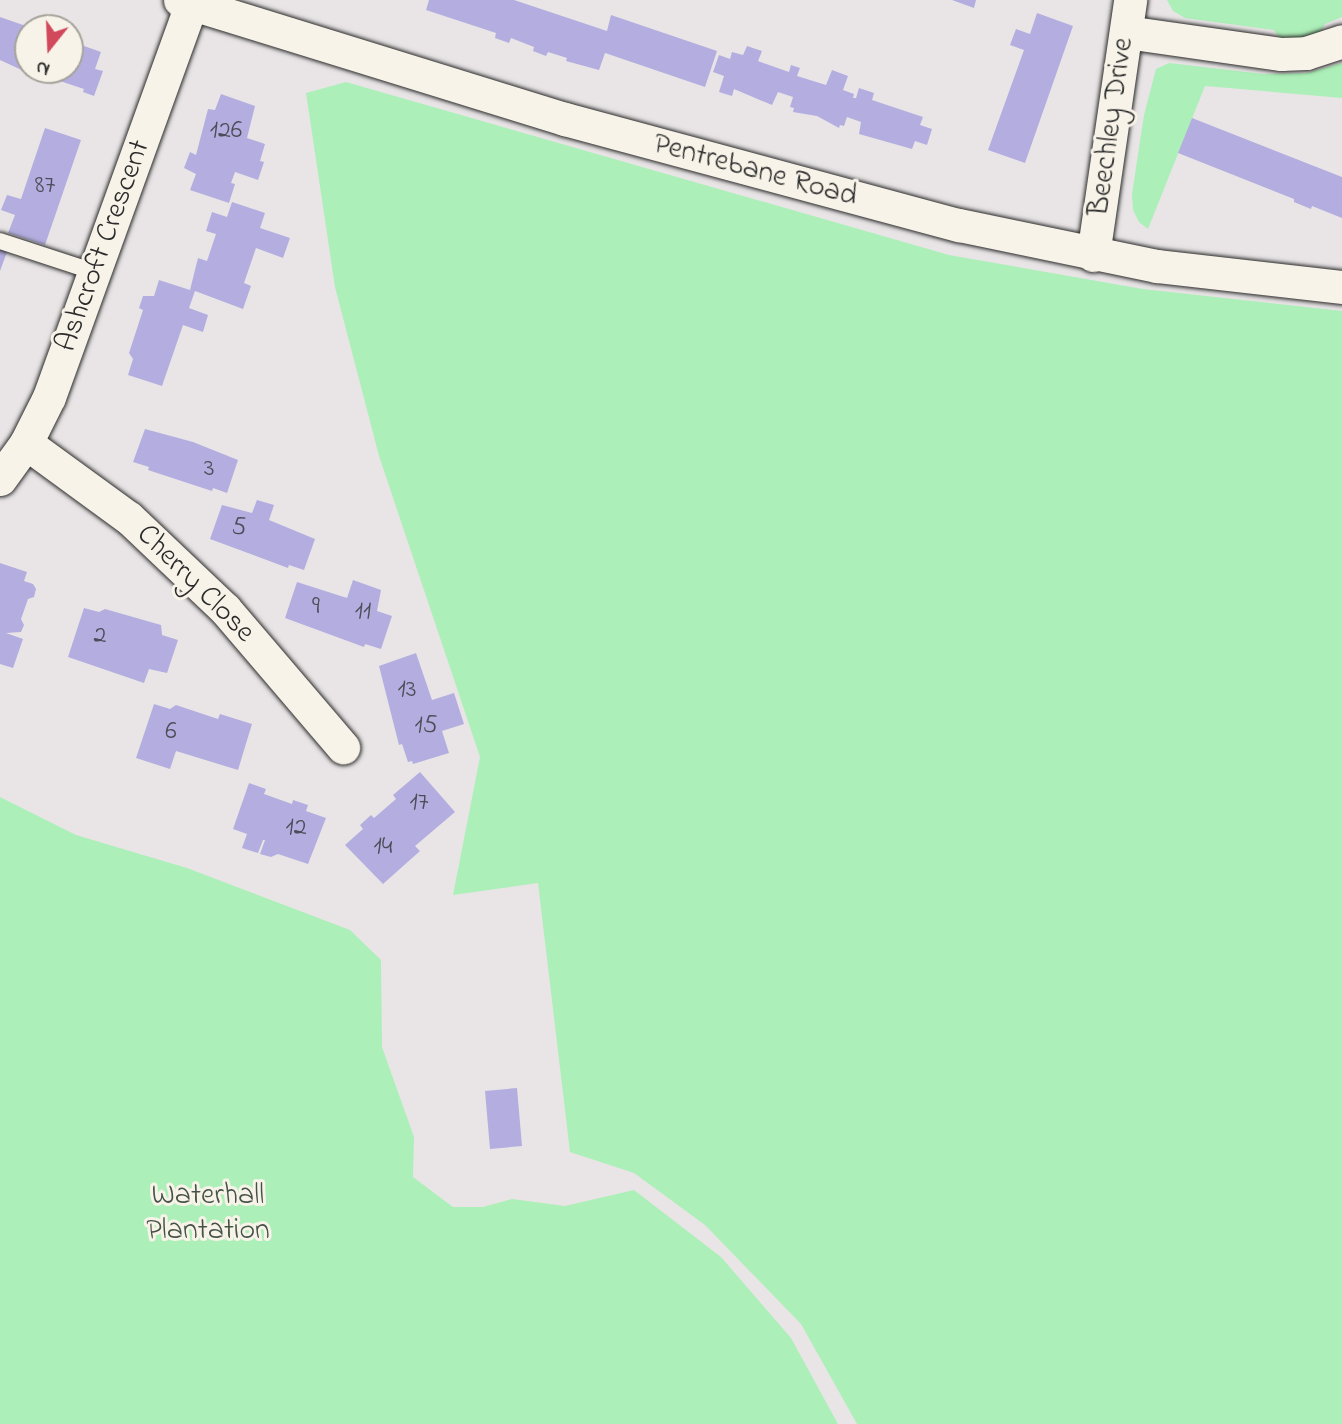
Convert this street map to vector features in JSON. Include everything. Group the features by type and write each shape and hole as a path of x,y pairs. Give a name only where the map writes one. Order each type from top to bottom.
{"street":[{"name":"Pentrebane Road","path":"186,2 565,119 872,204 1093,255 1195,271 1342,287"},
{"name":"Ashcroft Crescent","path":"0,479 26,443 49,397 95,272 186,2"},
{"name":"Beechley Drive","path":"1093,255 1128,16"},
{"path":"1128,16 1282,54 1306,53 1342,41"},
{"name":"Cherry Close","path":"26,443 129,518 216,600 343,747"}],"lane":[{"path":"0,240 95,272"}],"green space":[{"path":"1167,0 1342,0 1342,17 1325,24 1319,35 1283,43 1274,30 1185,18 1173,11"},
{"path":"1169,63 1264,74 1306,73 1342,63 1342,98 1205,86 1148,229 1139,222 1133,210 1132,194 1144,115 1156,69"},
{"path":"346,82 949,255 1143,289 1342,311 1342,1424 857,1424 801,1324 705,1225 634,1173 570,1152 538,883 453,895 480,757 379,456 335,287 306,93"},
{"name":"Waterhall Plantation","path":"0,797 76,835 187,868 350,930 381,960 382,1047 414,1137 413,1177 453,1207 483,1207 512,1199 565,1206 634,1190 721,1257 791,1338 838,1424 0,1424"}],"building":[{"path":"429,0 514,0 607,31 611,15 717,51 705,87 605,53 599,70 566,61 567,58 548,52 546,56 533,51 534,47 511,38 509,43 495,38 496,33 426,10"},
{"path":"952,0 976,0 974,8"},
{"path":"1037,13 1073,26 1025,163 988,150 1024,50 1010,45 1016,29 1030,34"},
{"path":"0,17 14,22 14,66 0,60"},
{"path":"84,46 101,52 95,69 103,71 94,96 83,92 84,89 69,84 84,84"},
{"path":"747,46 762,51 758,61 789,72 791,65 800,68 797,76 826,85 832,70 848,76 843,90 854,94 853,98 856,98 859,88 874,93 872,100 923,117 920,125 932,129 927,145 915,141 912,149 859,134 861,122 847,117 844,126 840,125 839,128 817,116 793,112 794,108 790,107 793,97 778,92 772,105 734,89 732,96 719,92 724,76 713,72 719,55 730,59 732,52 743,55"},
{"path":"221,94 255,106 247,138 265,144 260,161 264,162 258,180 235,172 231,183 235,184 229,203 190,190 196,174 184,168 190,152 196,155 208,109 215,110"},
{"path":"1192,118 1342,177 1342,218 1312,206 1311,209 1294,202 1294,199 1178,153"},
{"path":"45,128 81,140 45,245 8,233 15,215 1,210 7,195 21,199"},
{"path":"232,202 265,213 260,228 290,238 283,258 256,248 244,283 251,286 243,309 195,291 189,308 208,315 203,332 183,325 162,386 128,375 133,359 129,353 143,310 139,308 143,296 154,296 159,280 190,290 198,258 207,261 216,234 206,231 212,212 227,217"},
{"path":"0,249 7,252 0,271"},
{"path":"145,429 193,442 238,460 227,493 213,488 212,491 148,470 149,467 133,462"},
{"path":"257,500 274,505 269,520 315,539 304,570 289,565 288,568 210,539 222,505 252,513"},
{"path":"0,563 27,572 24,581 33,584 36,589 34,597 28,599 21,619 24,625 21,632 6,633 23,639 13,668 0,664"},
{"path":"353,580 381,590 377,611 392,616 381,649 365,644 364,647 285,618 297,582 347,598"},
{"path":"84,608 99,612 105,609 161,625 162,635 178,640 167,673 149,669 144,683 68,657"},
{"path":"416,653 432,700 454,693 464,724 442,731 449,753 413,764 412,761 408,762 402,744 399,745 379,666"},
{"path":"154,704 170,709 176,705 218,719 220,714 252,724 238,770 176,751 170,769 136,758"},
{"path":"420,772 455,812 415,846 420,851 383,884 345,845 363,829 360,825 371,815 374,818 396,799 393,795"},
{"path":"249,783 266,789 264,794 292,804 293,800 308,805 306,811 326,818 308,864 278,854 271,857 260,854 265,840 258,853 242,848 247,834 233,829"},
{"path":"517,1088 522,1146 490,1149 485,1091"}]}
